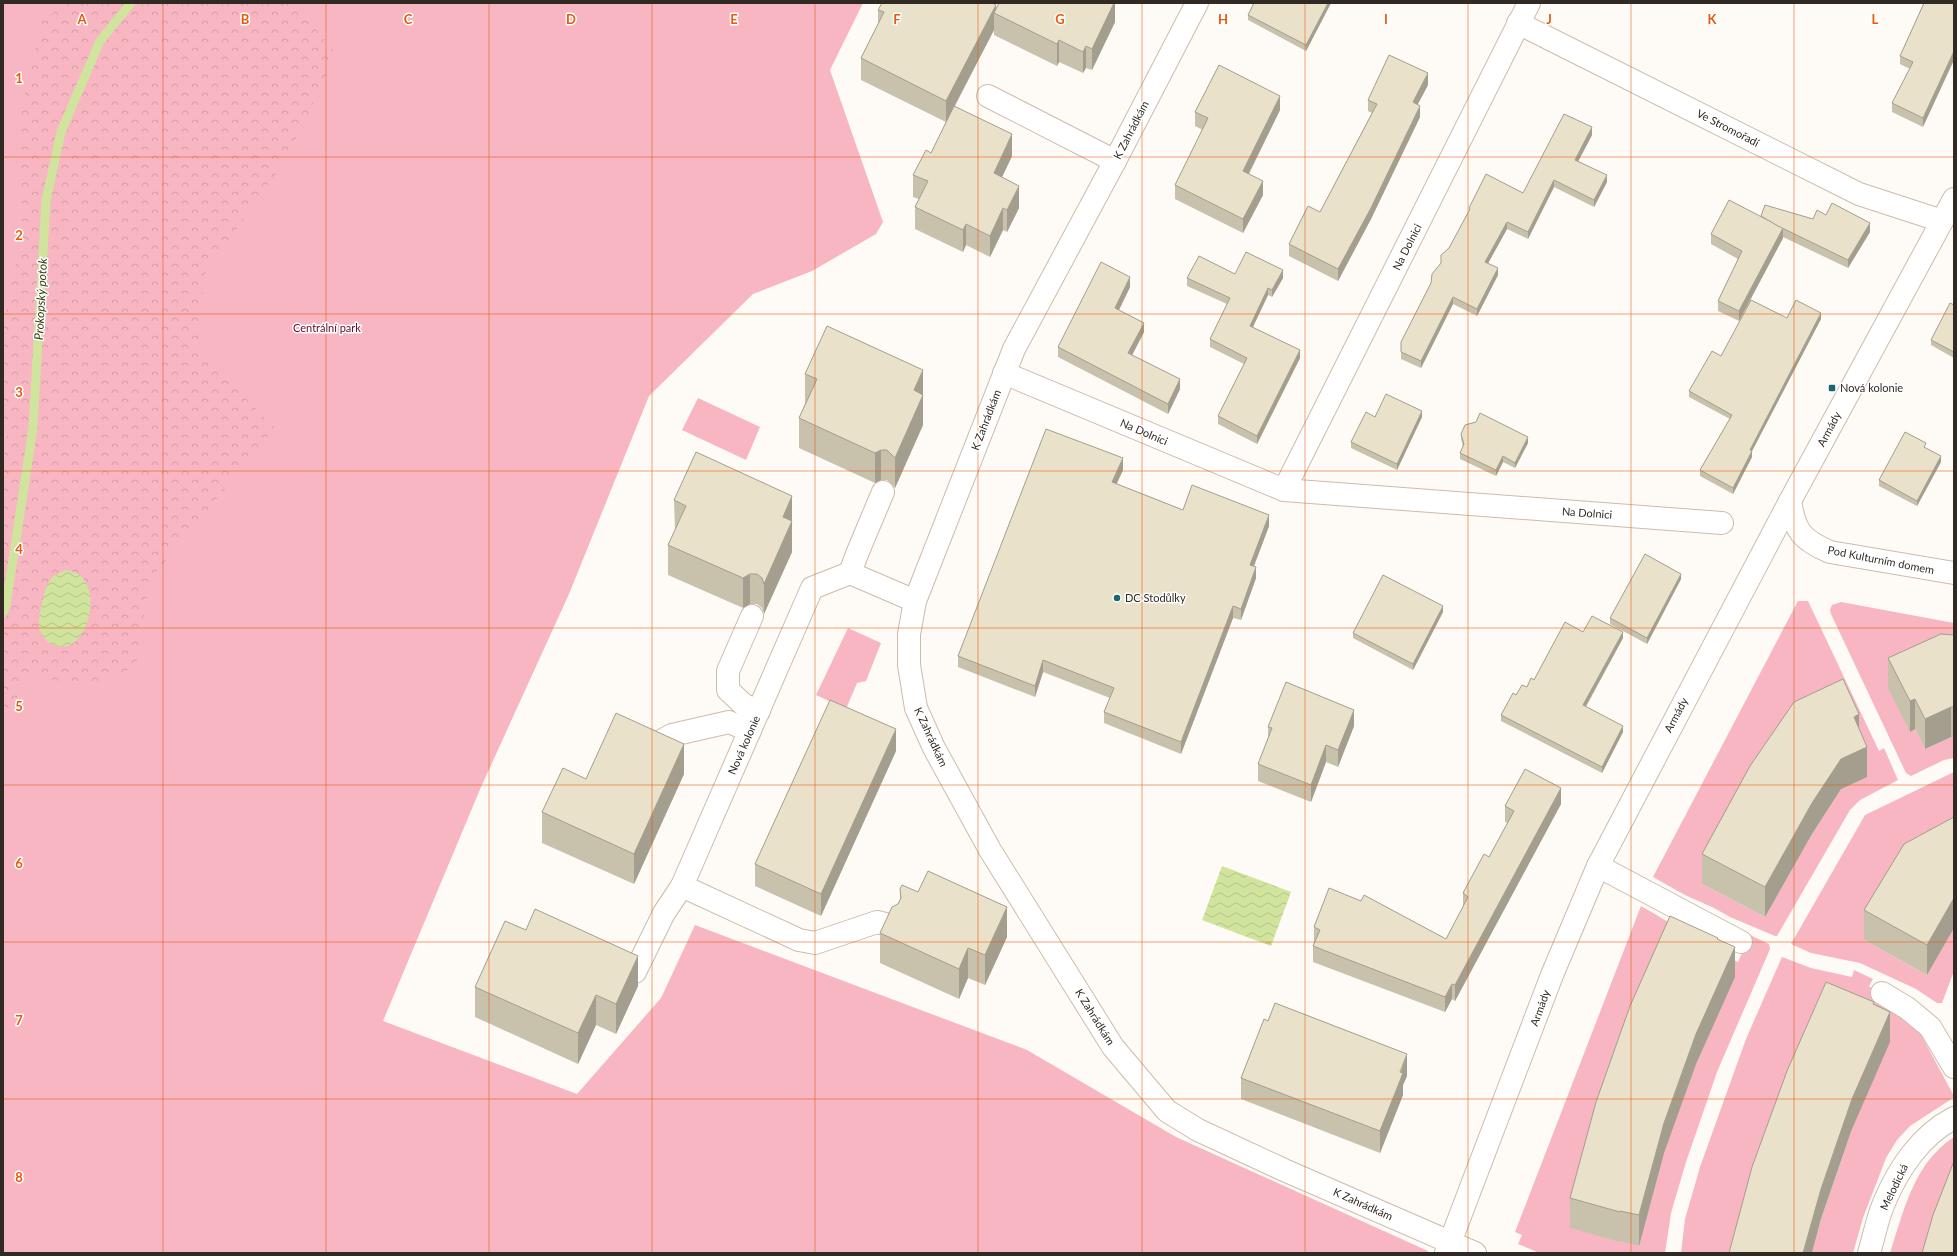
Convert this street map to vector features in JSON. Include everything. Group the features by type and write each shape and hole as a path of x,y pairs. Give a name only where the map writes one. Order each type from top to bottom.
{"street":[{"name":"K Zahrádkám","path":"1197,3 1115,161 1029,321 1004,373 915,601 909,634 909,665 916,708 934,748 990,850 1114,1047 1168,1111 1198,1130 1448,1247 1475,1253"},
{"name":"Na Dolnici","path":"1284,490 1529,3"},
{"name":"Ve Stromořadí","path":"1518,23 1859,194 1942,221"},
{"path":"988,96 1115,161"},
{"name":"Armády","path":"1448,1247 1552,975 1598,866 1790,501 1954,199"},
{"name":"Na Dolnici","path":"1004,373 1284,490 1722,523"},
{"path":"883,492 850,573 915,601"},
{"name":"Pod Kulturním domem","path":"1790,501 1793,518 1798,531 1812,544 1830,552 1954,573"},
{"name":"Nová kolonie","path":"635,972 664,913 682,886 812,588 850,573"},
{"path":"752,616 728,671 728,690 744,705 759,711"},
{"path":"659,742 672,735 729,722 750,731"},
{"path":"1598,866 1741,942"},
{"path":"682,886 799,940 815,943 877,922 889,925"},
{"path":"1882,993 1906,1008 1930,1027 1954,1067"},
{"name":"Melodická","path":"1869,1253 1884,1204 1902,1165 1937,1127 1954,1118"}],"green space":[{"name":"Centrální park","path":"3,3 863,3 830,70 883,222 876,234 812,271 753,294 649,396 569,594 481,787 383,1021 577,1094 661,998 695,925 1027,1050 1176,1137 1428,1251 1427,1253 3,1253"},
{"path":"67,3 293,3 337,54 286,159 203,277 200,353 275,428 150,580 136,667 86,685 29,676 3,723 3,460 8,432 3,427 3,327 22,231 20,115 42,21"},
{"path":"698,398 760,427 746,460 682,430"},
{"path":"1798,601 1808,601 1879,751 1884,748 1898,780 1860,800 1850,810 1777,936 1730,917 1685,895 1653,877","holes":["1854,747 1841,789 1812,834 1765,917 1702,884"]},
{"path":"1841,602 1954,623 1954,665 1910,731 1915,729 1925,749 1954,737 1954,758 1944,760 1911,776 1906,773 1831,614 1830,610 1832,605"},
{"path":"848,628 881,643 866,681 857,683 846,709 816,695"},
{"path":"1954,772 1954,847 1864,940 1927,975 1954,928 1954,971 1942,1003 1937,1003 1916,989 1860,963 1811,953 1791,944 1865,815"},
{"path":"1641,906 1725,956 1738,962 1750,935 1769,944 1770,949 1717,1072 1686,1162 1671,1213 1665,1253 1537,1252 1518,1244 1522,1235 1515,1232"},
{"path":"1782,957 1811,968 1852,977 1854,970 1873,979 1869,986 1898,1013 1916,1026 1954,1096 1910,1126 1897,1140 1886,1158 1863,1218 1853,1253 1812,1253 1821,1219 1852,1129 1737,1253 1681,1253 1685,1219 1700,1167 1746,1039"},
{"path":"1954,1137 1954,1191 1931,1253 1890,1253 1906,1204 1920,1174 1929,1160 1940,1148"}],"water":[{"path":"66,570 78,574 86,582 90,593 91,606 84,631 77,640 68,646 57,646 48,642 41,633 39,618 43,597 50,580 54,576"},
{"path":"1222,866 1291,892 1271,946 1202,920"}],"building":[{"path":"882,3 992,3 996,5 946,101 861,58 884,12 878,10"},
{"path":"999,3 1114,3 1092,49 1086,46 1083,52 1059,40 1057,44 994,13"},
{"path":"1254,3 1328,3 1306,45 1248,15"},
{"path":"1924,3 1954,3 1954,51 1923,118 1892,103 1913,62 1900,56"},
{"path":"1389,55 1428,73 1413,102 1420,106 1371,208 1338,269 1289,244 1308,206 1320,212 1377,104 1368,100"},
{"path":"1219,65 1280,96 1243,171 1263,181 1243,219 1175,185 1208,118 1195,112"},
{"path":"954,106 1012,134 994,173 1019,186 1007,210 1003,208 990,236 966,224 963,230 915,207 928,181 913,175 926,150 931,153"},
{"path":"1564,114 1592,127 1575,160 1607,175 1594,200 1554,180 1528,232 1507,222 1485,262 1498,268 1477,309 1453,297 1421,361 1401,352 1401,342 1431,283 1432,274 1441,263 1441,255 1449,248 1470,209 1469,208 1486,174 1523,193"},
{"path":"1729,200 1783,228 1739,311 1718,301 1742,251 1711,234"},
{"path":"1832,203 1870,223 1848,260 1778,226 1761,216 1765,205 1813,219 1817,210 1826,215"},
{"path":"1246,252 1283,270 1272,290 1268,288 1250,326 1300,350 1257,436 1218,416 1247,358 1210,339 1230,298 1187,278 1199,256 1235,274"},
{"path":"1101,262 1130,277 1115,308 1144,323 1128,353 1180,379 1168,404 1058,347"},
{"path":"1751,300 1787,318 1796,300 1821,313 1750,450 1752,451 1733,488 1700,470 1732,415 1689,391 1712,351 1721,356"},
{"path":"1950,303 1954,305 1954,352 1931,340"},
{"path":"827,326 923,370 914,390 923,395 895,458 887,450 881,450 875,453 799,418 817,379 805,374"},
{"path":"1386,394 1422,411 1397,464 1351,442 1366,412 1375,417"},
{"path":"1480,413 1528,437 1515,463 1503,456 1496,470 1460,453 1464,444 1461,434 1465,425 1476,422"},
{"name":"DC Stodůlky","path":"1046,429 1123,458 1112,482 1183,510 1192,485 1269,515 1250,565 1256,567 1241,609 1233,606 1181,742 1104,712 1114,688 1043,660 1035,686 958,656"},
{"path":"1905,432 1926,443 1924,447 1941,456 1917,501 1879,480"},
{"path":"696,452 792,496 783,517 792,521 764,584 762,578 757,574 750,574 743,578 668,545 686,506 674,500"},
{"path":"1645,554 1681,574 1647,638 1610,618"},
{"path":"1383,575 1443,606 1413,664 1353,633"},
{"path":"1592,616 1623,632 1583,705 1623,726 1602,767 1501,715 1513,693 1516,695 1522,685 1527,687 1531,678 1534,680 1565,622 1583,632"},
{"path":"1941,634 1954,635 1954,707 1925,719 1915,699 1910,701 1888,658"},
{"path":"1843,679 1859,714 1854,717 1867,747 1841,759 1812,803 1765,887 1702,854 1750,766 1794,702"},
{"path":"1286,682 1354,710 1338,750 1326,745 1311,785 1258,764 1272,728 1268,727"},
{"path":"830,700 896,729 821,894 755,864"},
{"path":"616,713 684,744 634,854 542,812 563,768 586,779"},
{"path":"1525,769 1561,788 1455,985 1452,984 1445,997 1313,946 1320,930 1314,927 1329,888 1361,901 1364,895 1446,939 1468,897 1463,893 1484,854 1489,857 1514,811 1505,806"},
{"path":"1954,817 1954,898 1927,945 1864,910 1904,844"},
{"path":"928,871 1007,907 985,955 968,948 959,969 880,933 892,907 898,904 901,898 900,889 902,885 918,892"},
{"path":"535,909 638,956 616,1004 596,995 578,1033 475,987 505,921 526,930"},
{"path":"1670,916 1735,947 1696,1034 1664,1123 1639,1215 1620,1212 1570,1198 1596,1102 1630,1006"},
{"path":"1826,982 1874,1002 1873,1004 1890,1012 1852,1099 1821,1189 1803,1253 1729,1253 1752,1167 1787,1071"},
{"path":"1275,1003 1407,1054 1400,1072 1403,1073 1380,1131 1241,1078 1264,1019 1268,1021"},
{"path":"1954,1161 1954,1253 1922,1253 1933,1215"}],"waterway":[{"name":"Prokopský potok","path":"3,613 6,605 33,428 46,201 61,132 100,41 131,3"}],"place":[{"name":"Nová kolonie","path":"1832,388"},
{"name":"DC Stodůlky","path":"1117,598"}]}
